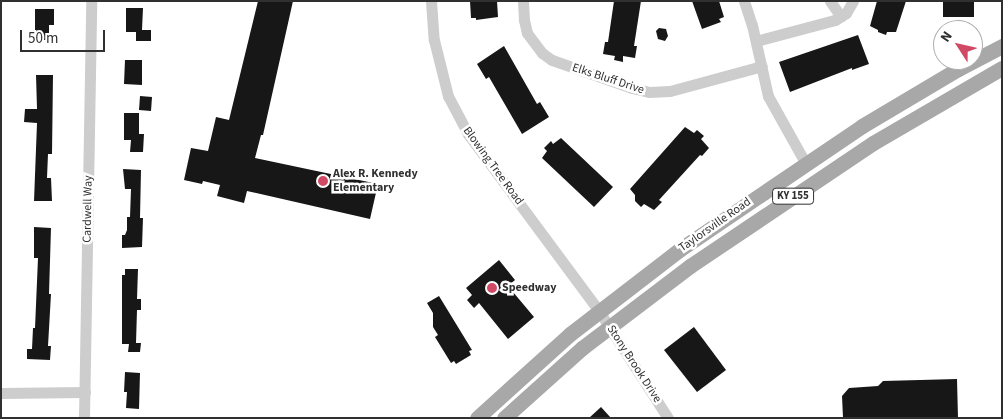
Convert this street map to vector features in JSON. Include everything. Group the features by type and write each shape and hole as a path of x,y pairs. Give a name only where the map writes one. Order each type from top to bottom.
{"main road":[{"name":"Taylorsville Road","path":"476,418 512,384 599,311 679,250 862,126 958,69 1002,46"},
{"name":"Taylorsville Road","path":"504,418 608,327 737,233 872,143 1002,68"}],"street":[{"name":"Cardwell Way","path":"84,418 91,1"},
{"name":"Blowing Tree Road","path":"431,1 434,40 448,96 468,134 599,311"},
{"name":"Elks Bluff Drive","path":"523,1 527,33 542,53 552,60 632,88 650,92 670,91 762,66"},
{"path":"744,1 756,41 768,96 806,164"},
{"path":"830,1 841,18"},
{"path":"756,41 841,18 853,1"},
{"name":"Stony Brook Drive","path":"599,311 668,418"},
{"path":"1,393 84,392"}],"building":[{"path":"258,1 293,1 263,135 261,135 255,158 378,184 370,219 247,191 244,203 217,196 220,185 203,181 202,184 184,180 191,148 208,151 216,117 229,120"},
{"path":"470,1 497,1 498,17 476,20 476,18 471,18"},
{"path":"614,1 641,1 634,46 637,46 635,58 623,56 623,62 614,60 615,56 603,54 605,42 608,42"},
{"path":"692,1 719,1 724,17 719,19 721,22 702,29"},
{"path":"877,1 906,1 896,32 887,32 886,35 870,26"},
{"path":"943,1 974,1 974,17 943,17"},
{"path":"126,8 143,8 142,30 151,30 151,41 136,41 136,32 126,32"},
{"path":"35,9 54,9 54,25 49,25 49,40 35,40"},
{"path":"659,28 666,29 668,36 665,41 658,39 656,31"},
{"path":"858,35 869,64 852,70 852,68 790,92 779,62"},
{"path":"504,46 537,104 540,102 549,117 522,134 489,77 486,79 477,64"},
{"path":"125,60 142,60 142,85 124,84"},
{"path":"36,75 53,75 52,154 48,154 47,178 51,178 52,201 34,201 37,123 24,122 25,109 37,109"},
{"path":"140,96 152,97 151,111 139,110"},
{"path":"124,113 139,113 139,134 144,134 143,152 130,152 131,140 124,140"},
{"path":"685,127 694,133 697,130 704,136 701,139 709,148 702,156 700,155 659,200 662,202 654,210 644,204 641,207 635,201 635,195 630,189"},
{"path":"561,138 613,187 594,207 542,158 547,151 544,148 551,141 553,144"},
{"path":"123,169 141,170 140,218 143,218 142,247 122,248 122,235 125,235 127,230 127,217 130,217 131,189 125,189"},
{"path":"34,227 51,228 49,294 51,294 48,346 51,346 50,360 27,359 27,349 32,349 33,328 35,328 38,258 34,258"},
{"path":"499,260 515,280 508,286 534,317 508,339 479,303 474,308 467,300 472,295 466,288"},
{"path":"125,269 138,269 137,299 141,299 141,310 137,310 136,343 141,343 140,352 128,352 129,344 122,344 122,275 125,275"},
{"path":"439,296 472,350 469,351 471,355 456,364 454,361 451,363 435,337 438,335 433,327 433,313 427,303"},
{"path":"694,327 726,370 697,392 664,350"},
{"path":"125,372 140,373 139,409 126,408 127,392 124,392"},
{"path":"957,379 958,418 843,418 842,396 849,388 878,386 883,381"},
{"path":"601,407 611,418 589,418"}],"place":[{"name":"Alex R. Kennedy Elementary","path":"323,181"},
{"name":"Speedway","path":"492,288"}]}
